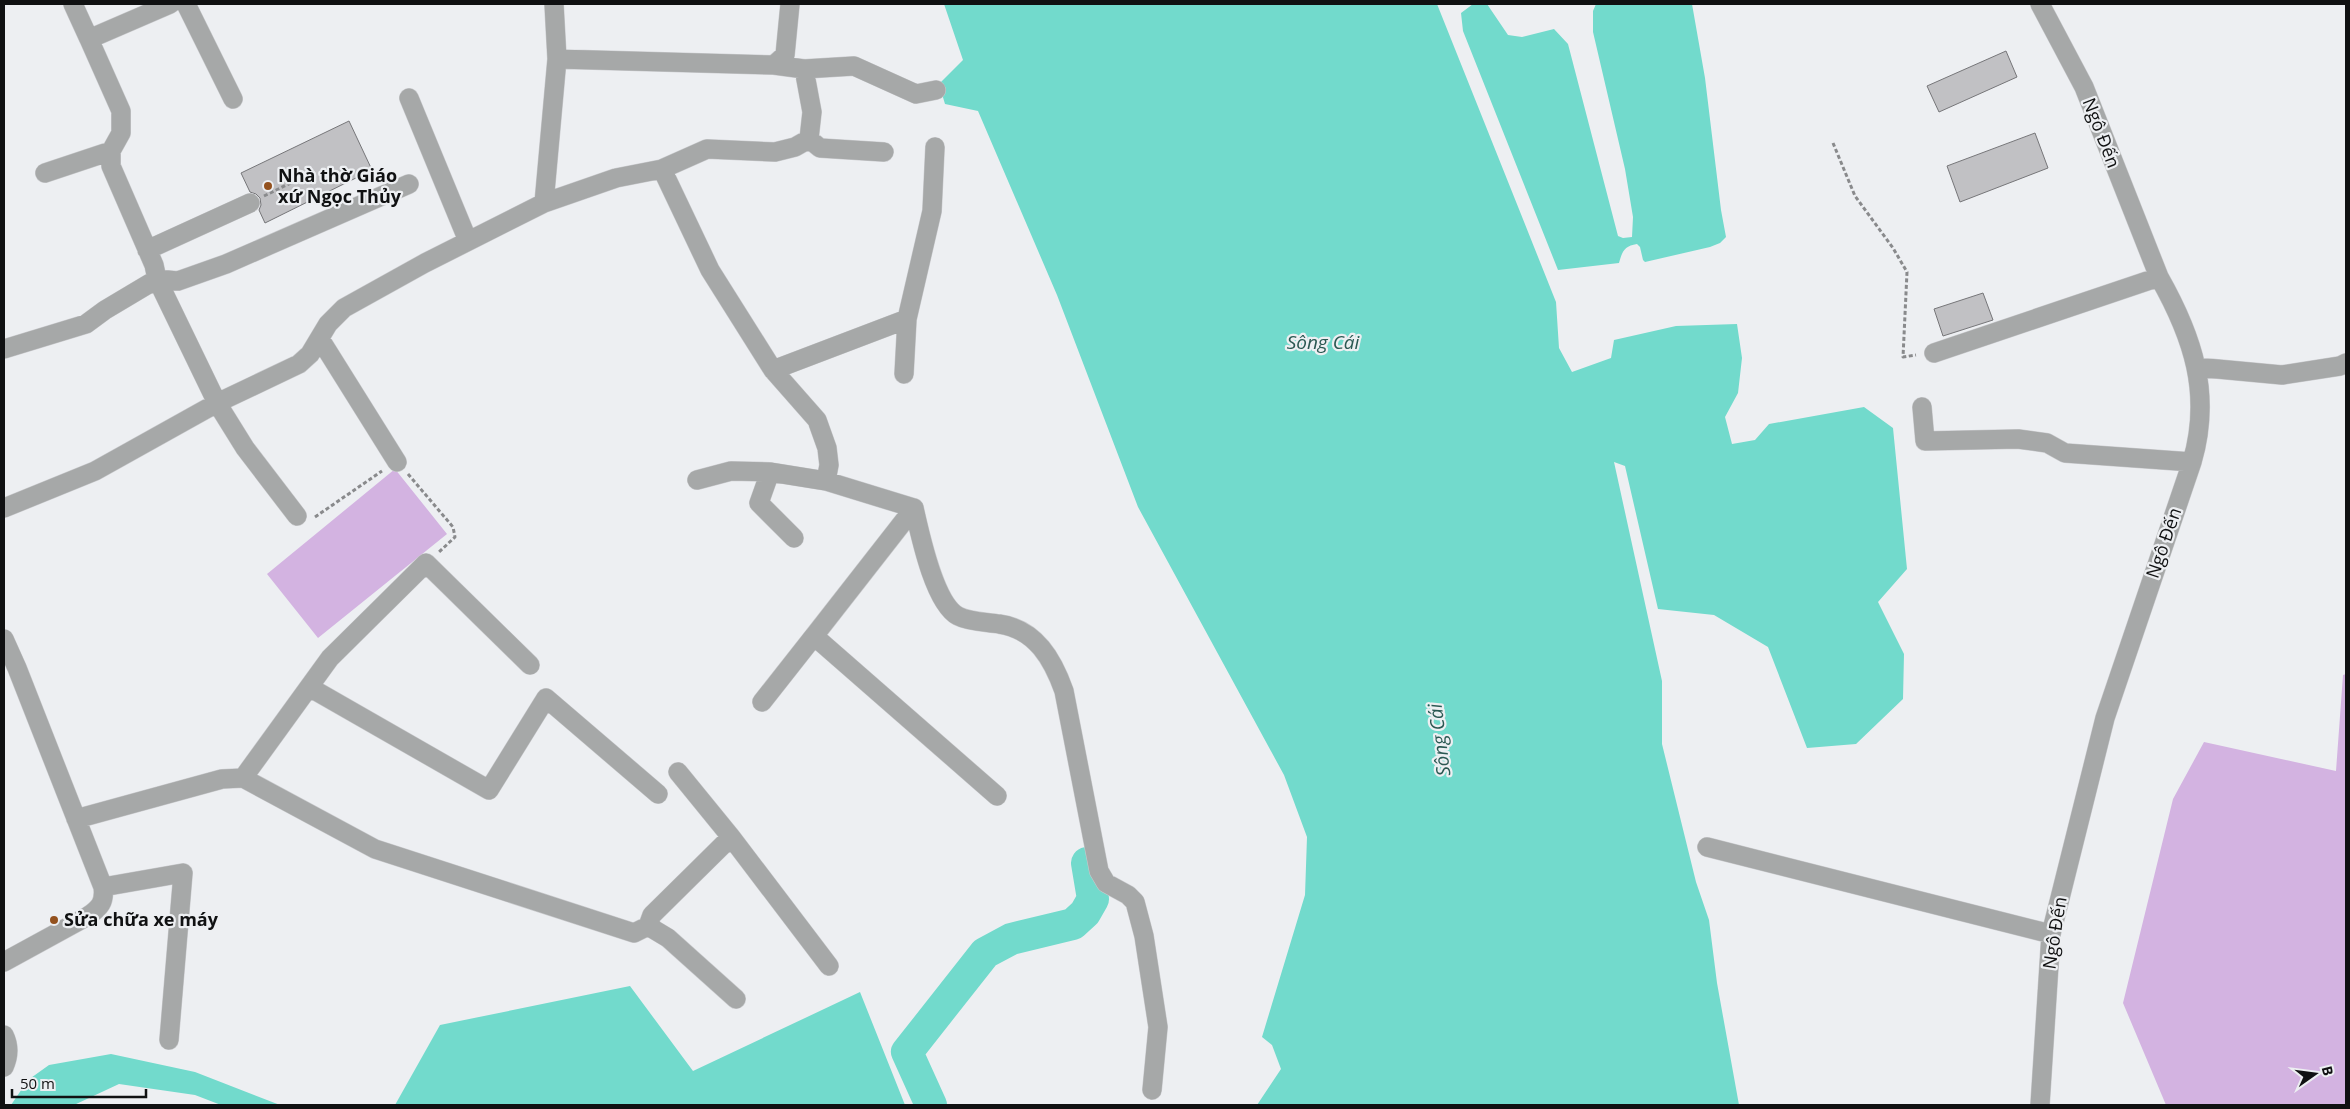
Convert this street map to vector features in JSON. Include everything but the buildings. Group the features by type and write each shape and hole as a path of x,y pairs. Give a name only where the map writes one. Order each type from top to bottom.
{"street":[{"path":"73,4 121,111 121,133 111,151 111,166 154,265 157,279 217,403 245,448 297,516"},
{"path":"88,39 170,4"},
{"path":"186,4 233,99"},
{"path":"544,203 557,59 554,4"},
{"path":"774,64 785,55 790,4"},
{"name":"Ngô Đến","path":"2040,4 2084,87 2159,277 2172,300 2196,367 2201,413 2198,441 2192,462 2105,718 2051,934 2040,1105"},
{"path":"557,59 774,64 804,69 854,66 916,94 936,90"},
{"path":"804,69 812,112 809,139"},
{"path":"409,98 468,241"},
{"path":"809,139 820,148 884,152"},
{"path":"4,508 96,472 217,403 299,364 320,339 328,324 344,308 468,241 544,203 616,178 662,169 707,149 775,152 795,147 809,139"},
{"path":"904,374 908,319 932,212 935,147"},
{"path":"45,173 111,151"},
{"path":"662,169 710,270 773,370 817,420 827,448 828,465 826,481"},
{"path":"4,349 86,324 105,310 157,279 178,281 226,264 409,184"},
{"path":"147,250 250,202"},
{"path":"1934,353 2159,277"},
{"path":"773,370 908,319"},
{"path":"320,339 397,462"},
{"path":"2196,367 2238,373 2282,375 2340,366 2346,363"},
{"path":"1922,407 1925,441 2018,439 2047,443 2065,453 2192,462"},
{"path":"697,480 731,471 770,472 826,481 914,508"},
{"path":"770,472 759,503 794,538"},
{"path":"762,702 914,508"},
{"path":"914,508 927,561 937,587 948,605 958,616 1016,628 1033,640 1055,666 1064,691 1099,871 1106,883 1128,895 1135,902 1144,936 1158,1027 1152,1090"},
{"path":"243,778 330,658 426,563 530,665"},
{"path":"814,636 997,796"},
{"path":"4,639 103,887 104,899 99,909 4,962"},
{"path":"309,687 489,790 546,698 658,794"},
{"path":"678,772 731,837 829,966"},
{"path":"76,819 222,779 243,778 376,849 634,933 648,926 652,915 731,837"},
{"path":"1707,847 2051,934"},
{"path":"103,887 183,873 169,1040"},
{"path":"648,926 668,938 736,999"},
{"path":"4,1035 8,1051 4,1067"}],"path":[{"path":"1833,143 1855,196 1893,248 1907,272 1903,357 1934,353"},
{"path":"250,202 309,174"},
{"path":"297,516 309,521 397,462 453,526 455,537 426,563"}],"shaded area":[{"path":"395,469 447,534 318,638 267,574"},
{"path":"2346,674 2346,1105 2166,1105 2123,1003 2173,799 2204,742 2336,771 2343,675"}],"water":[{"name":"Sông Cái","path":"944,4 1437,4 1556,302 1559,348 1572,372 1611,358 1614,340 1676,326 1737,324 1742,358 1738,393 1725,417 1732,444 1755,440 1769,424 1864,407 1893,428 1907,569 1878,602 1904,654 1903,699 1856,744 1807,748 1768,647 1714,615 1658,609 1625,466 1614,462 1662,681 1662,744 1696,882 1709,920 1717,983 1739,1105 1257,1105 1281,1069 1272,1045 1262,1037 1305,895 1307,837 1284,775 1138,507 1057,295 978,111 945,104 939,84 963,60"},
{"path":"1473,4 1487,4 1508,35 1522,37 1554,29 1568,44 1618,236 1623,238 1632,237 1633,217 1625,169 1593,32 1593,11 1596,4 1692,4 1705,78 1726,237 1720,243 1710,247 1645,262 1640,247 1637,244 1629,246 1624,250 1619,263 1558,270 1463,31 1461,13"},
{"path":"630,986 693,1071 860,992 905,1105 395,1105 440,1025"},
{"path":"111,1054 195,1072 280,1105 221,1105 195,1095 119,1084 74,1105 11,1105 28,1080 49,1065"}],"waterway":[{"path":"931,1105 907,1052 985,953 1011,939 1073,924 1085,913 1093,899 1087,863"}],"place":[{"name":"Nhà thờ Giáo xứ Ngọc Thủy","path":"268,186"},
{"name":"Sửa chữa xe máy","path":"54,920"}]}
